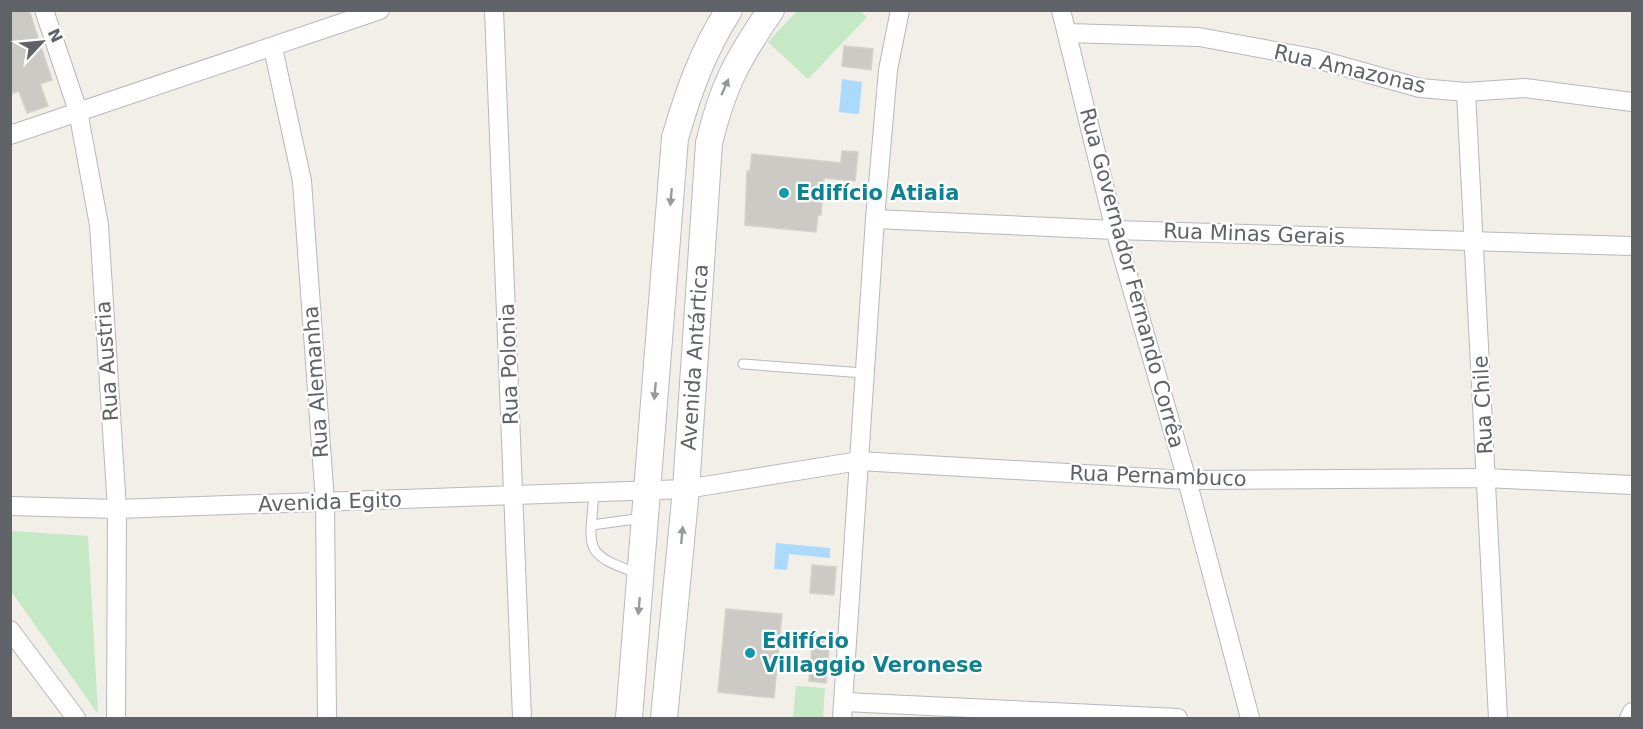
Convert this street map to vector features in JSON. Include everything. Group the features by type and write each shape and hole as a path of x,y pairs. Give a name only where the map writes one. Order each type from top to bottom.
{"main road":[{"name":"Avenida Antártica","path":"628,718 649,489 675,138 692,80 709,43 729,10"},
{"name":"Avenida Antártica","path":"664,718 686,489 709,143 720,99 738,60 771,10"}],"street":[{"name":"Rua Austria","path":"45,10 78,111 99,225 117,510 116,718"},
{"path":"10,135 380,10"},
{"name":"Rua Polonia","path":"494,10 522,718"},
{"path":"900,10 888,70 875,219 843,710 1178,718"},
{"name":"Rua Governador Fernando Corrêa","path":"1061,10 1115,230 1187,480 1250,718"},
{"name":"Rua Amazonas","path":"1067,33 1199,37 1313,58 1420,88 1466,92 1525,88 1632,102"},
{"name":"Rua Alemanha","path":"273,48 302,181 325,502 327,718"},
{"name":"Rua Chile","path":"1466,92 1498,718"},
{"name":"Rua Minas Gerais","path":"875,219 1115,230 1632,246"},
{"name":"Rua Pernambuco","path":"649,489 686,489 859,461 1187,480 1486,478 1632,485"},
{"name":"Avenida Egito","path":"10,506 117,510 649,489"},
{"path":"10,630 76,718"},
{"path":"1629,718 1632,712"}],"lane":[{"path":"744,364 864,373"},
{"path":"594,492 590,541 596,554 604,561 642,575"},
{"path":"592,525 646,517"}],"green space":[{"path":"798,10 860,11 867,17 808,79 768,42"},
{"path":"11,531 88,536 98,714 11,591"},
{"path":"796,686 825,688 823,718 793,718"}],"water":[{"path":"842,79 862,82 859,114 839,112"},
{"path":"776,543 830,548 830,558 789,554 787,570 774,569"}],"building":[{"path":"10,10 29,10 52,80 40,84 48,106 27,113 19,91 10,94"},
{"path":"844,46 873,49 871,70 842,66"},
{"name":"Edifício Atiaia","path":"842,151 858,152 855,181 824,178 821,215 818,215 816,232 745,225 747,171 750,171 752,154 841,163"},
{"path":"812,565 836,567 834,595 810,593"},
{"name":"Edifício Villaggio Veronese","path":"726,609 782,614 774,698 718,692"},
{"path":"813,636 830,638 826,683 809,681"}],"place":[{"name":"Edifício Atiaia","path":"784,193"},
{"name":"Edifício Villaggio Veronese","path":"750,653"}]}
